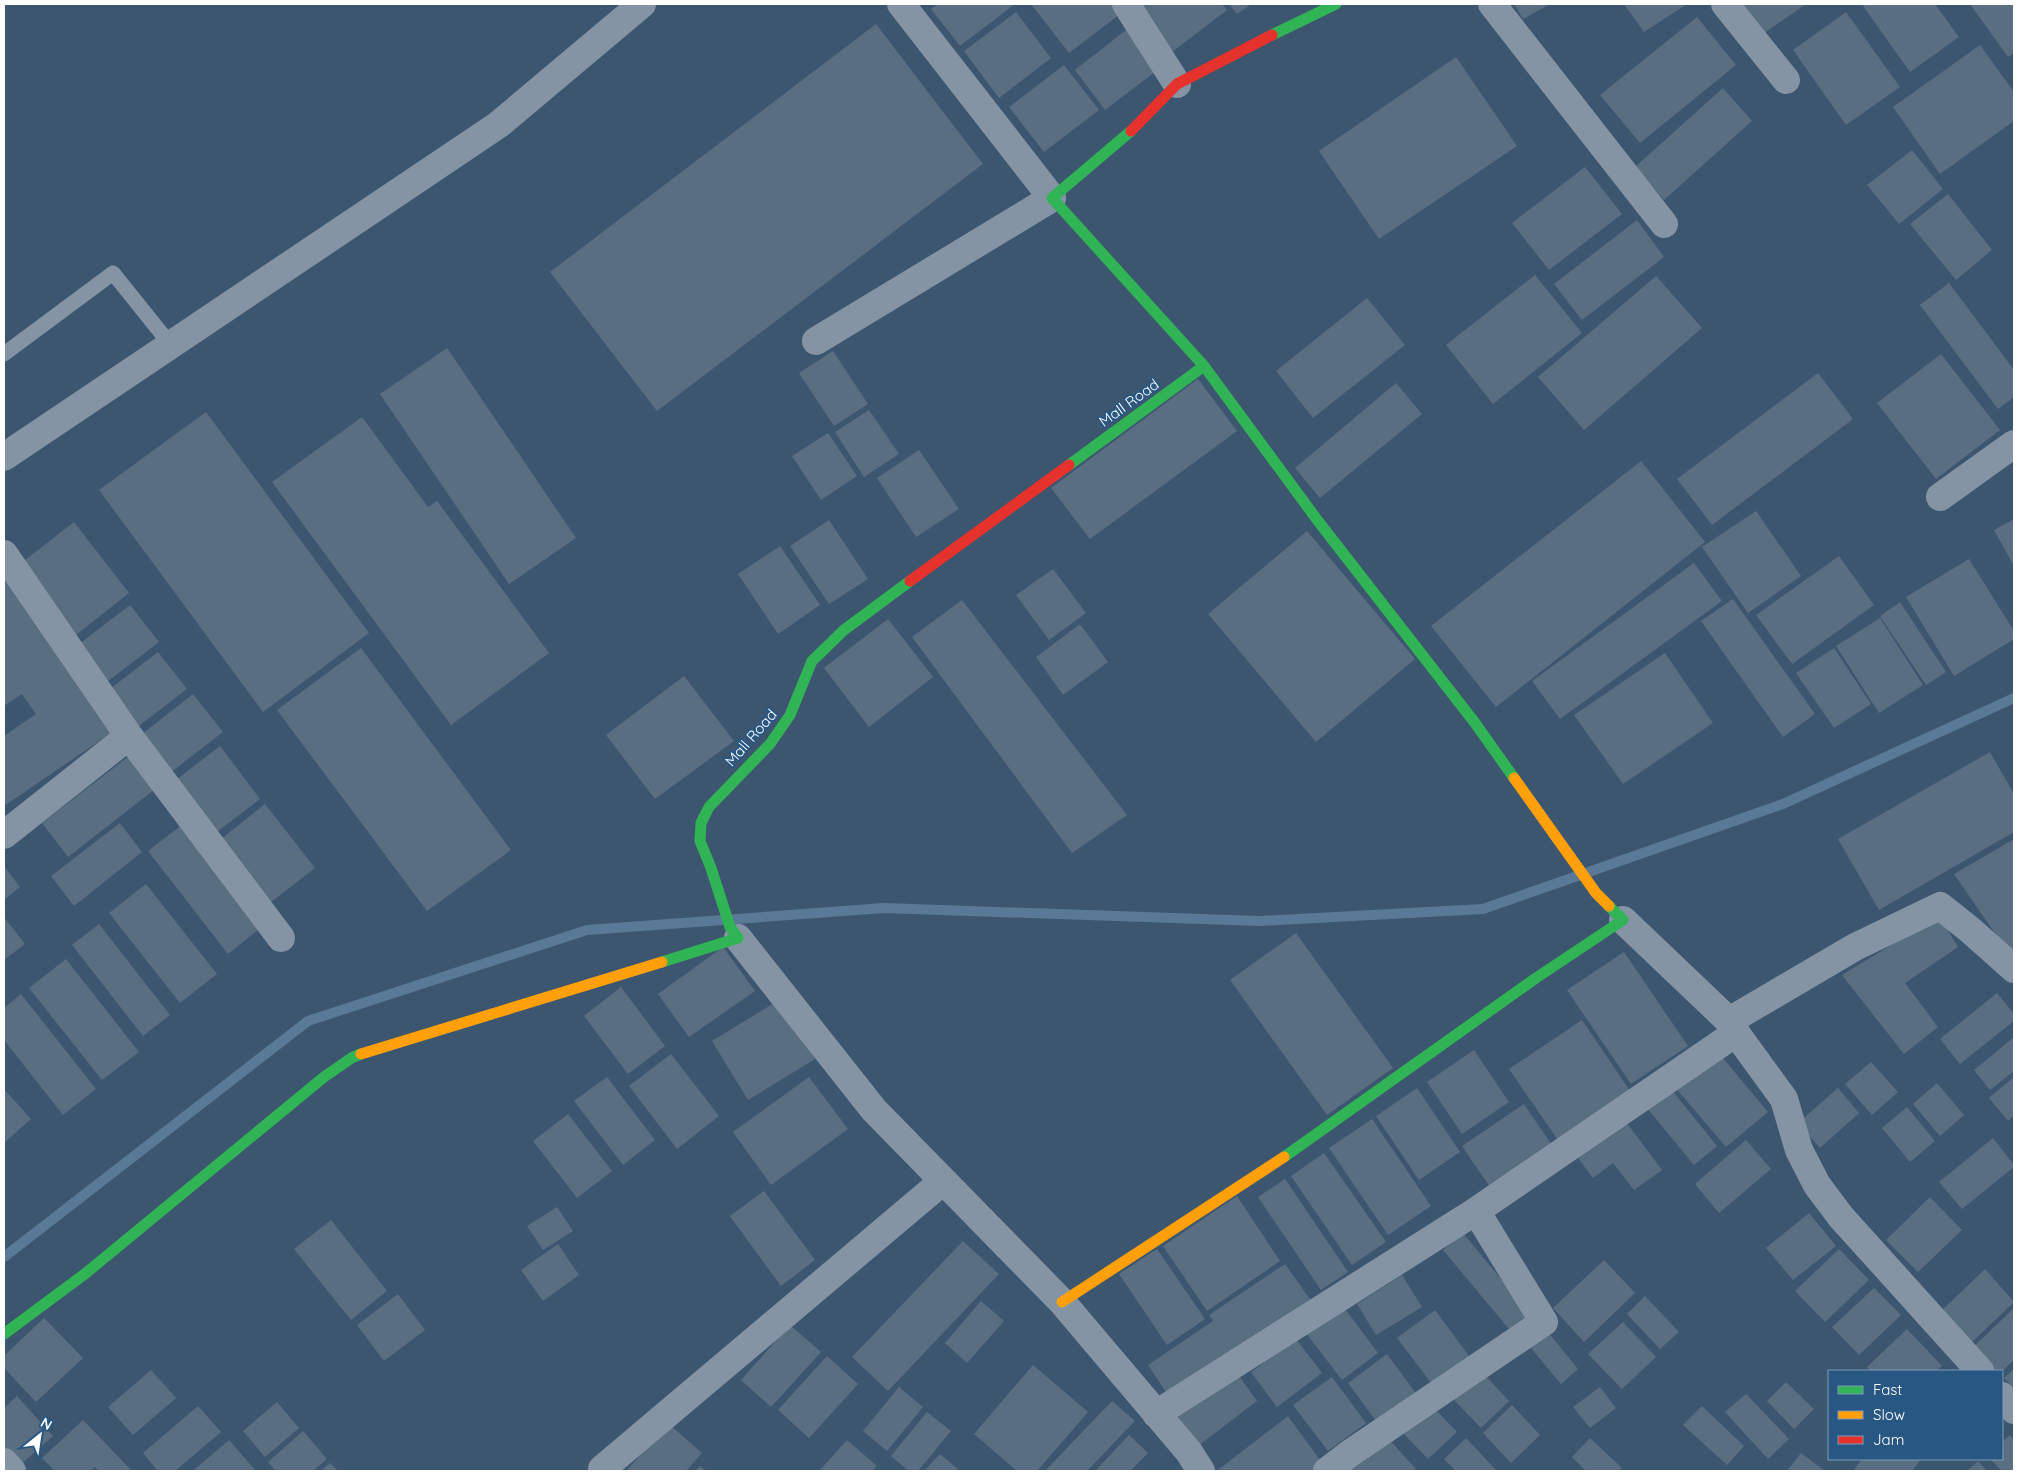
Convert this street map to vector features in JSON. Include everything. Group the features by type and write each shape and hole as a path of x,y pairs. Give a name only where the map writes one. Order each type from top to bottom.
{"street":[{"path":"4,457 498,125 642,4"},
{"path":"901,4 1052,198 1204,366 1318,521 1475,723 1596,893 1732,1027 1784,1099 1799,1150 1817,1185 1841,1217 1979,1370"},
{"path":"1126,4 1177,84"},
{"path":"1492,4 1664,224"},
{"path":"1725,4 1786,80"},
{"path":"816,341 1052,198 1128,134 1177,84 1328,5"},
{"name":"Mall Road","path":"734,932 700,841 701,823 709,807 770,744 790,715 812,661 844,630 1204,366"},
{"path":"1940,497 2014,444"},
{"path":"4,554 129,736 281,938"},
{"path":"4,835 129,736"},
{"path":"1156,1414 1476,1211 1732,1027 1855,947 1940,906 2014,969"},
{"path":"1062,1302 1281,1159 1536,978 1623,920"},
{"path":"4,1334 86,1273 317,1083 353,1057 734,932 874,1110 1062,1302 1189,1452 1201,1471"},
{"path":"602,1471 943,1181"},
{"path":"1326,1471 1348,1454 1544,1322 1476,1211"},
{"path":"2003,1397 2014,1410"},
{"path":"4,1462 12,1471"}],"lane":[{"path":"4,354 113,273 170,344"}],"building":[{"path":"938,4 1015,4 960,46 931,9"},
{"path":"1031,4 1119,4 1124,11 1069,53"},
{"path":"1136,4 1222,4 1227,10 1172,52"},
{"path":"1229,4 1251,4 1237,14"},
{"path":"1514,4 1550,4 1523,19"},
{"path":"1624,4 1687,4 1644,32"},
{"path":"1737,4 1806,4 1760,36"},
{"path":"1866,4 1935,4 1959,37 1910,72 1863,6"},
{"path":"1970,4 2014,4 2014,53 2008,57"},
{"path":"1016,12 1051,58 999,98 964,51"},
{"path":"1846,12 1900,87 1846,125 1793,50"},
{"path":"1697,17 1736,65 1640,143 1600,95"},
{"path":"876,24 983,164 657,411 550,272"},
{"path":"1130,27 1160,68 1105,110 1075,70"},
{"path":"1980,45 2014,92 2014,121 1940,174 1893,107"},
{"path":"1456,57 1517,146 1379,239 1319,151"},
{"path":"1064,65 1099,110 1044,152 1009,107"},
{"path":"1723,88 1752,121 1664,200 1635,167"},
{"path":"1912,150 1943,189 1899,224 1867,185"},
{"path":"1585,167 1622,214 1549,270 1512,223"},
{"path":"1948,194 1992,250 1956,280 1910,224"},
{"path":"1637,220 1664,257 1582,320 1554,284"},
{"path":"1535,275 1582,333 1493,404 1446,345"},
{"path":"1656,276 1702,328 1584,430 1538,377"},
{"path":"1949,283 2014,370 2014,397 1998,409 1920,305"},
{"path":"1367,298 1405,345 1313,418 1276,371"},
{"path":"447,348 576,538 509,584 380,394"},
{"path":"833,351 868,404 834,426 799,373"},
{"path":"1941,354 2000,430 1936,479 1877,403"},
{"path":"1818,373 1853,419 1712,525 1677,479"},
{"path":"1198,379 1237,431 1090,539 1051,488"},
{"path":"1396,383 1422,414 1320,498 1295,468"},
{"path":"869,410 899,454 864,477 835,432"},
{"path":"206,412 369,633 263,712 99,490"},
{"path":"362,417 428,507 437,501 549,653 451,725 272,482"},
{"path":"828,433 857,476 821,500 792,456"},
{"path":"919,450 959,509 916,537 877,478"},
{"path":"1641,461 1705,542 1496,707 1431,626"},
{"path":"1756,511 1801,576 1748,613 1702,547"},
{"path":"2014,519 2014,566 1994,530"},
{"path":"829,520 868,579 829,604 790,546"},
{"path":"74,522 129,593 76,635 20,564"},
{"path":"1307,531 1415,659 1316,742 1208,614"},
{"path":"780,546 820,605 778,634 738,574"},
{"path":"1839,556 1874,605 1792,664 1756,615"},
{"path":"1969,559 2014,631 2014,639 1954,676 1906,597"},
{"path":"1694,563 1722,601 1560,719 1532,681"},
{"path":"1053,569 1086,613 1049,640 1016,595"},
{"path":"4,576 111,733 4,806 4,736 36,714 22,694 4,706"},
{"path":"1733,599 1815,714 1783,737 1701,621"},
{"path":"962,600 1127,815 1072,853 912,637"},
{"path":"1900,602 1946,672 1926,685 1880,616"},
{"path":"130,605 159,642 103,685 74,648"},
{"path":"1880,618 1923,685 1879,713 1836,646"},
{"path":"888,619 933,677 869,727 824,668"},
{"path":"1080,624 1108,662 1063,695 1036,657"},
{"path":"361,648 511,850 427,911 277,710"},
{"path":"1834,648 1871,704 1834,728 1796,673"},
{"path":"158,652 187,689 135,729 106,692"},
{"path":"1665,653 1713,723 1623,784 1574,715"},
{"path":"684,676 734,741 655,799 606,735"},
{"path":"193,694 223,732 166,776 137,738"},
{"path":"220,746 260,799 213,835 172,783"},
{"path":"1990,752 2014,794 2014,832 1879,910 1838,839"},
{"path":"133,753 159,786 68,857 42,823"},
{"path":"265,804 315,868 266,906 216,843"},
{"path":"120,823 142,852 74,906 51,876"},
{"path":"183,824 263,926 228,954 148,851"},
{"path":"2014,839 2014,961 1954,874"},
{"path":"4,866 20,887 4,900"},
{"path":"146,884 217,974 180,1003 109,913"},
{"path":"1939,916 1958,947 1905,983 1938,1027 1904,1054 1842,975"},
{"path":"4,917 25,944 4,960"},
{"path":"99,924 170,1015 143,1036 72,945"},
{"path":"1296,933 1393,1068 1327,1115 1230,980"},
{"path":"723,947 755,991 689,1037 658,994"},
{"path":"1624,952 1688,1046 1631,1084 1567,990"},
{"path":"66,959 139,1052 102,1080 29,988"},
{"path":"621,987 665,1046 628,1074 584,1016"},
{"path":"1997,993 2014,1014 2014,1021 1960,1064 1940,1039"},
{"path":"21,994 96,1089 63,1115 4,1040 4,1008"},
{"path":"779,1000 815,1059 748,1100 712,1041"},
{"path":"1582,1020 1632,1094 1560,1143 1509,1069"},
{"path":"2014,1037 2014,1071 1990,1090 1974,1070"},
{"path":"1474,1050 1509,1102 1462,1134 1427,1082"},
{"path":"1717,1051 1768,1112 1726,1147 1674,1086"},
{"path":"671,1054 719,1116 677,1149 629,1086"},
{"path":"1871,1062 1898,1092 1872,1115 1845,1084"},
{"path":"607,1077 655,1140 623,1165 574,1101"},
{"path":"809,1077 848,1129 771,1185 733,1132"},
{"path":"2014,1077 2014,1115 2008,1121 1989,1098"},
{"path":"1937,1083 1964,1115 1940,1136 1913,1104"},
{"path":"1417,1088 1460,1152 1419,1180 1376,1116"},
{"path":"1838,1088 1859,1113 1820,1148 1798,1123"},
{"path":"4,1089 31,1119 4,1143"},
{"path":"1671,1089 1717,1146 1694,1165 1647,1108"},
{"path":"1524,1104 1554,1148 1492,1190 1462,1146"},
{"path":"1907,1107 1935,1141 1910,1162 1882,1128"},
{"path":"568,1114 612,1171 577,1198 533,1141"},
{"path":"1623,1118 1662,1170 1634,1190 1613,1163 1593,1178 1575,1154"},
{"path":"1372,1119 1431,1206 1388,1235 1329,1148"},
{"path":"1993,1138 2014,1167 1962,1209 1939,1182"},
{"path":"1746,1140 1771,1169 1719,1213 1695,1184"},
{"path":"1324,1153 1386,1242 1352,1265 1291,1176"},
{"path":"1285,1179 1348,1272 1321,1290 1258,1197"},
{"path":"764,1191 815,1260 781,1286 730,1216"},
{"path":"1237,1196 1280,1261 1207,1311 1163,1246"},
{"path":"1930,1197 1962,1230 1918,1272 1886,1240"},
{"path":"557,1207 573,1231 543,1250 527,1226"},
{"path":"1809,1213 1836,1246 1793,1280 1766,1248"},
{"path":"331,1220 387,1291 351,1320 294,1249"},
{"path":"1463,1233 1534,1319 1514,1335 1443,1250"},
{"path":"963,1241 999,1274 888,1391 852,1357"},
{"path":"558,1244 579,1275 543,1301 521,1270"},
{"path":"1157,1249 1205,1319 1167,1345 1119,1274"},
{"path":"1839,1249 1869,1280 1825,1322 1795,1291"},
{"path":"1604,1260 1635,1293 1584,1342 1553,1308"},
{"path":"1285,1264 1312,1302 1170,1398 1148,1365 1213,1321 1209,1315"},
{"path":"1985,1269 2014,1302 1967,1347 1937,1315"},
{"path":"1402,1275 1422,1307 1376,1335 1357,1304"},
{"path":"1874,1288 1901,1315 1859,1355 1832,1327"},
{"path":"398,1294 425,1330 384,1361 357,1325"},
{"path":"1645,1296 1679,1332 1660,1349 1627,1314"},
{"path":"981,1301 1004,1321 967,1363 945,1343"},
{"path":"1343,1306 1378,1353 1342,1380 1306,1333"},
{"path":"2014,1308 2014,1360 2003,1370 1989,1370 1969,1351"},
{"path":"1435,1310 1469,1356 1432,1384 1397,1338"},
{"path":"44,1318 83,1358 36,1402 4,1368 4,1356"},
{"path":"1623,1322 1656,1357 1622,1389 1588,1354"},
{"path":"790,1325 821,1352 771,1407 741,1380"},
{"path":"1907,1329 1942,1366 1937,1370 1870,1370 1867,1367"},
{"path":"1548,1332 1578,1369 1561,1384 1530,1347"},
{"path":"1296,1339 1322,1373 1277,1407 1251,1372"},
{"path":"1387,1354 1418,1396 1379,1425 1348,1383"},
{"path":"827,1356 858,1384 809,1438 778,1410"},
{"path":"1033,1365 1088,1412 1037,1471 1017,1471 974,1434"},
{"path":"2014,1369 2014,1388 2004,1378"},
{"path":"151,1370 176,1398 133,1435 108,1407"},
{"path":"1236,1372 1257,1401 1198,1446 1176,1416"},
{"path":"1483,1373 1509,1401 1481,1428 1454,1400"},
{"path":"1332,1377 1366,1423 1328,1451 1293,1405"},
{"path":"1786,1382 1814,1409 1794,1429 1767,1401"},
{"path":"899,1387 923,1407 887,1451 863,1431"},
{"path":"1600,1387 1616,1408 1590,1428 1573,1407"},
{"path":"1746,1394 1789,1439 1768,1459 1725,1412"},
{"path":"17,1396 53,1436 19,1466 4,1448 4,1408"},
{"path":"1112,1401 1135,1421 1087,1471 1045,1471"},
{"path":"277,1402 299,1428 265,1457 243,1431"},
{"path":"1431,1405 1457,1432 1428,1459 1402,1432"},
{"path":"1512,1405 1540,1435 1511,1463 1483,1433"},
{"path":"198,1406 221,1432 175,1471 158,1471 143,1453"},
{"path":"1702,1406 1744,1446 1727,1465 1683,1425"},
{"path":"927,1412 951,1431 918,1471 909,1471 891,1456"},
{"path":"1288,1416 1325,1467 1319,1471 1218,1471 1218,1470"},
{"path":"83,1420 132,1471 99,1471 95,1467 91,1471 55,1471 42,1458"},
{"path":"669,1424 702,1453 686,1471 626,1471"},
{"path":"303,1431 327,1459 313,1471 276,1471 268,1462"},
{"path":"1129,1435 1148,1453 1130,1471 1095,1471"},
{"path":"1385,1435 1416,1469 1413,1471 1345,1471"},
{"path":"2010,1435 2014,1440 2014,1471 2002,1471 1991,1460 2003,1460 2003,1441"},
{"path":"1466,1438 1497,1471 1456,1471 1444,1459"},
{"path":"1590,1438 1622,1468 1618,1471 1586,1471 1572,1457"},
{"path":"229,1440 255,1470 193,1471"},
{"path":"847,1440 877,1466 872,1471 819,1471"},
{"path":"1801,1453 1825,1471 1787,1471"},
{"path":"940,1454 960,1471 924,1471"},
{"path":"1861,1460 1920,1460 1912,1471 1853,1471"},
{"path":"1978,1461 1987,1471 1967,1471"},
{"path":"330,1463 338,1471 321,1471"},
{"path":"700,1466 706,1471 695,1471"}],"waterway":[{"path":"4,1257 308,1021 587,930 884,908 1259,921 1483,909 1783,804 2014,698"}],"traffic: fast":[{"path":"1272,35 1336,4"},
{"path":"1069,465 1204,366 1052,198 1131,131"},
{"path":"1204,366 1318,521 1475,723 1514,778"},
{"path":"662,962 738,938 730,927 700,841 701,823 709,807 770,744 790,715 812,661 844,630 910,581"},
{"path":"1284,1157 1536,978 1623,920 1609,906"},
{"path":"4,1334 86,1273 324,1077 353,1057 361,1054"}],"traffic: slow":[{"path":"1514,778 1596,893 1609,906"},
{"path":"361,1054 662,962"},
{"path":"1062,1302 1284,1157"}],"traffic: jam":[{"path":"1131,131 1177,84 1272,35"},
{"path":"910,581 1069,465"}]}
